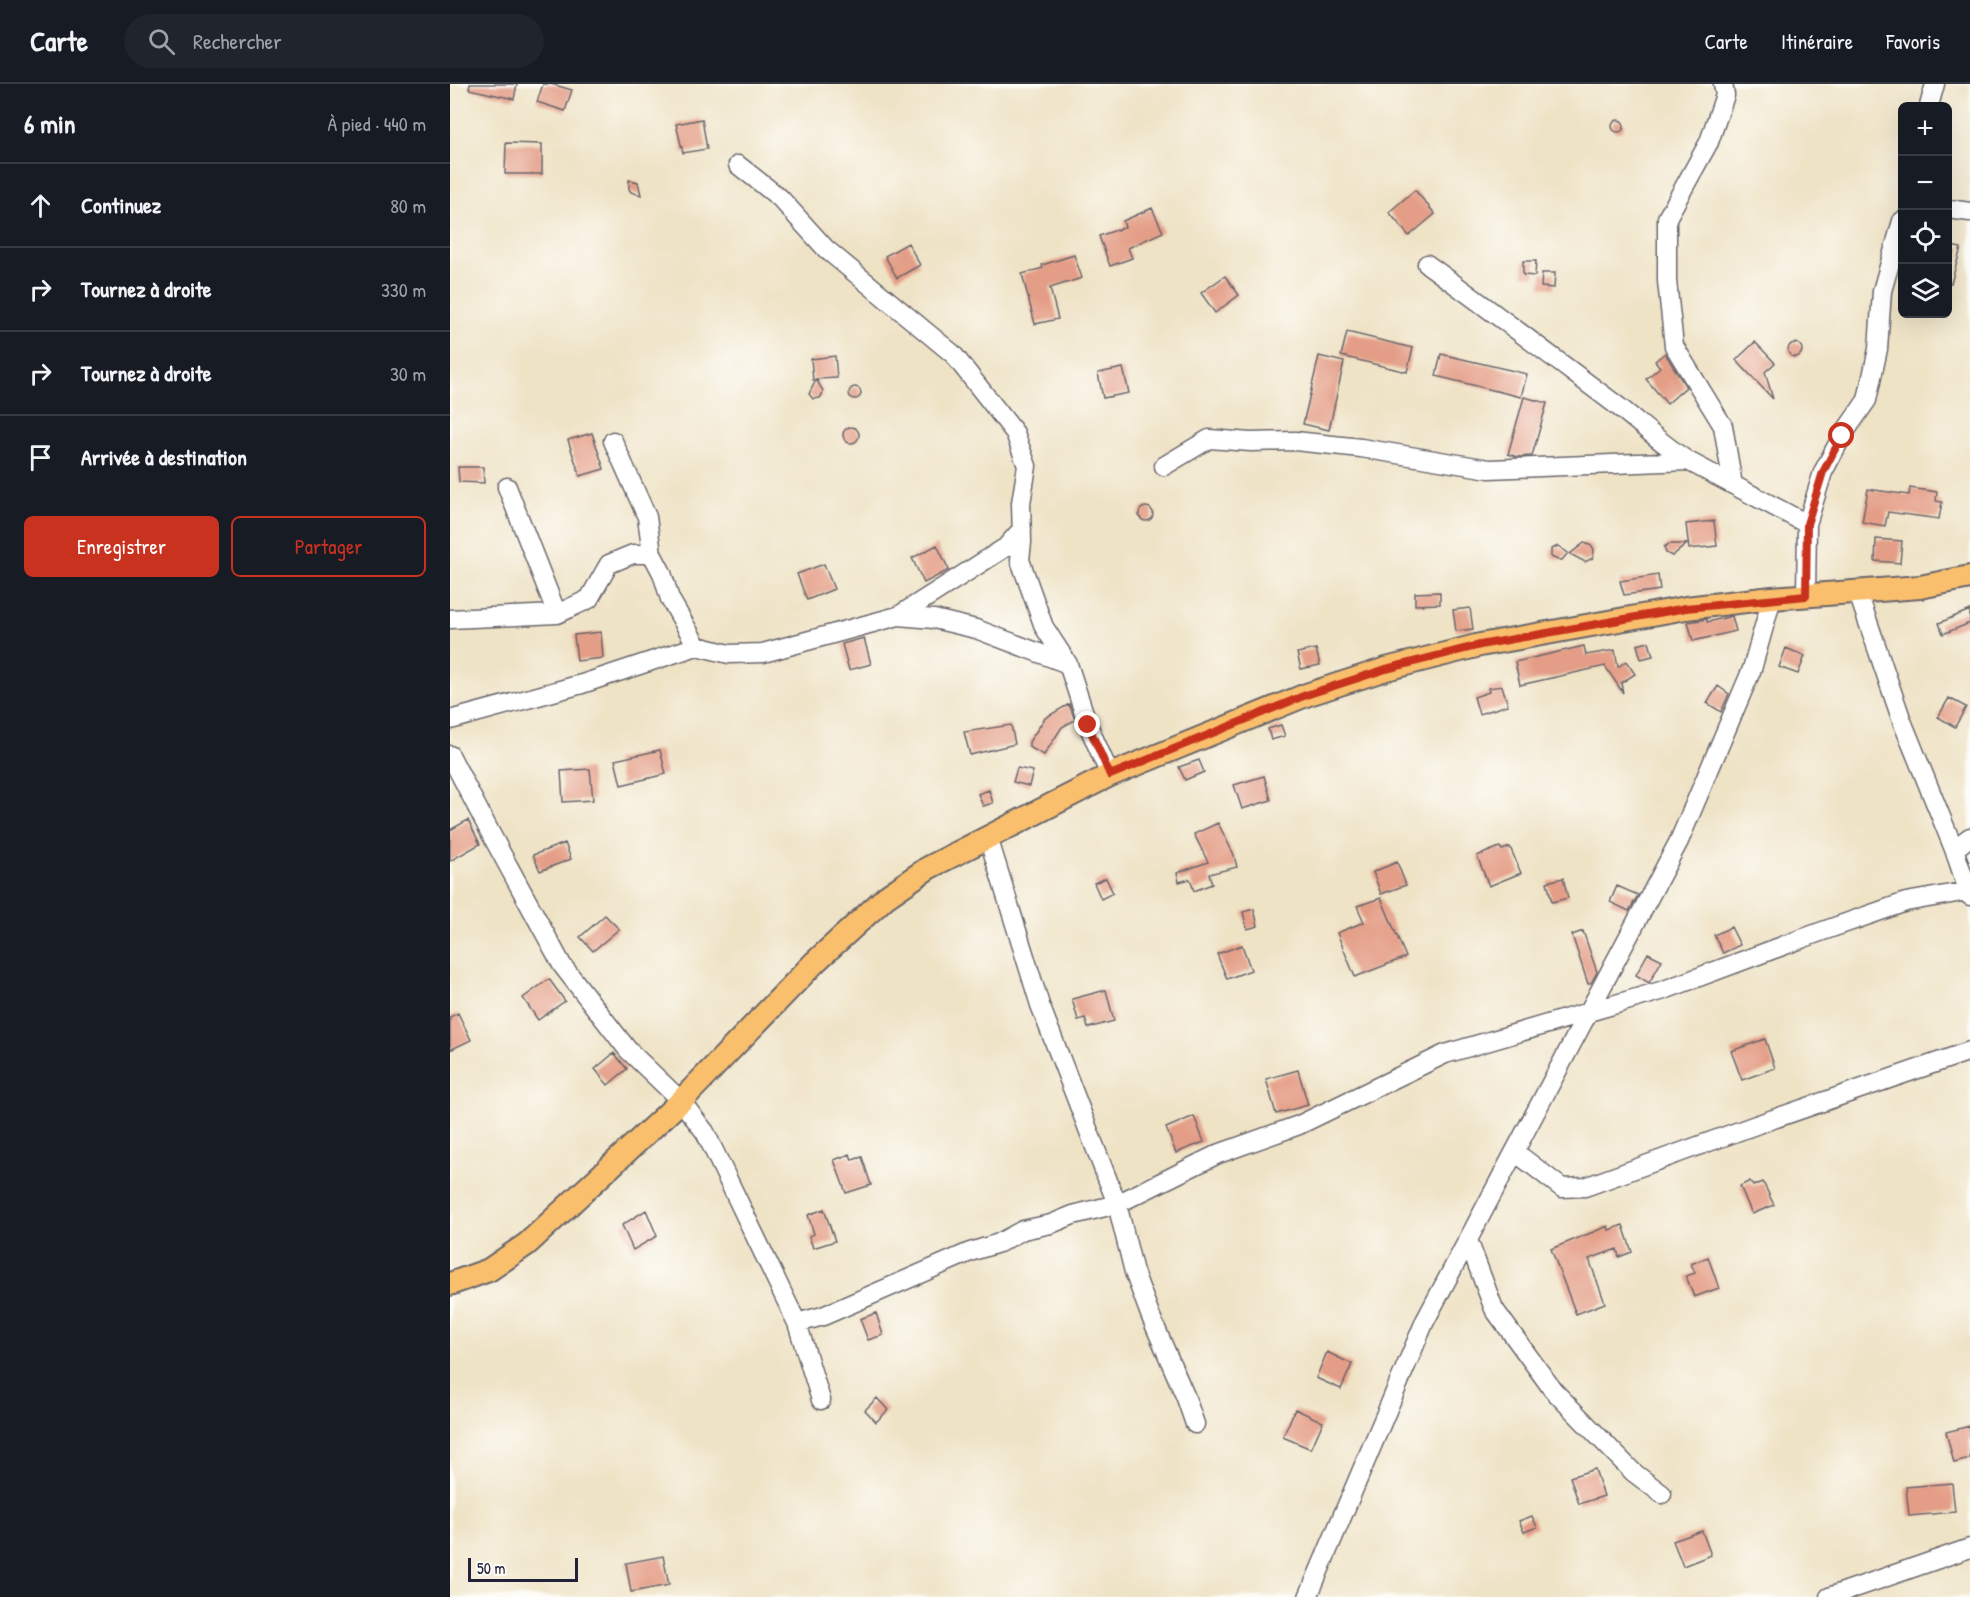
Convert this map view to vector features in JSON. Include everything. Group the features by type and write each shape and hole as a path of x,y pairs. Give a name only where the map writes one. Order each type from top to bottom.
{"main road":[{"path":"450,1284 489,1270 527,1244 681,1101 815,962 886,897 928,868 1110,775 1306,695 1386,669 1480,645 1686,608 1772,598 1920,587 1970,577"}],"street":[{"path":"1723,84 1725,95 1709,142 1667,218 1667,281 1674,346 1723,426 1733,485"},
{"path":"1930,102 1935,84"},
{"path":"738,165 780,198 826,249 953,354 1015,433 1028,466 1021,502 1020,560 1044,627 1068,664 1088,725 1110,775"},
{"path":"1952,210 1970,212"},
{"path":"1806,596 1807,524 1823,472 1842,436 1867,400 1878,349 1882,291 1898,235"},
{"path":"1427,264 1506,321 1664,445 1688,461 1807,524"},
{"path":"1164,466 1209,439 1251,442 1295,441 1361,448 1489,469 1688,461"},
{"path":"613,441 647,517 652,554 662,573 670,599 697,646"},
{"path":"507,487 557,614"},
{"path":"450,720 582,684 697,646 729,654 763,653 898,616 1006,547 1022,529"},
{"path":"450,619 557,614 589,599 609,564 633,554 652,554"},
{"path":"797,1323 823,1316 970,1252 999,1243 1023,1230 1117,1204 1218,1154 1299,1125 1445,1054 1664,990 1906,902 1969,894 1954,849 1902,721 1858,593"},
{"path":"1308,1597 1425,1321 1679,841 1752,669 1772,598"},
{"path":"898,616 934,619 976,629 1068,664"},
{"path":"450,755 562,965 628,1050 681,1101 705,1132 797,1323 821,1400"},
{"path":"988,837 1040,1005 1117,1204 1134,1272 1195,1424"},
{"path":"1954,849 1970,837"},
{"path":"1515,1152 1562,1188 1585,1187 1764,1122 1970,1052"},
{"path":"1468,1240 1494,1309 1553,1390 1633,1472 1662,1494"},
{"path":"1829,1597 1970,1548"}],"building":[{"path":"470,84 517,84 514,99 469,89"},
{"path":"543,84 572,90 565,111 537,102"},
{"path":"702,119 707,149 683,153 676,124"},
{"path":"1620,120 1623,121 1623,131 1616,132 1613,131 1612,124 1613,121"},
{"path":"506,143 542,144 542,174 505,174"},
{"path":"629,180 638,182 641,195 631,192"},
{"path":"1415,190 1435,214 1409,236 1389,212"},
{"path":"1152,208 1163,232 1128,248 1132,258 1110,266 1099,236 1125,227 1123,221"},
{"path":"908,243 920,265 897,278 885,256"},
{"path":"1952,246 1961,248 1952,280"},
{"path":"1074,255 1082,278 1050,288 1058,319 1035,324 1022,274"},
{"path":"1523,261 1536,261 1535,276 1523,275"},
{"path":"1542,273 1555,273 1554,288 1541,287"},
{"path":"1225,276 1239,295 1215,313 1201,293"},
{"path":"1347,332 1413,348 1407,372 1341,356"},
{"path":"1755,342 1775,363 1765,372 1773,399 1736,360"},
{"path":"1795,343 1800,345 1802,350 1800,355 1795,357 1790,355 1788,350 1790,345"},
{"path":"1665,353 1686,387 1667,404 1646,379 1660,367 1655,361"},
{"path":"1441,354 1527,374 1521,397 1436,376"},
{"path":"835,356 837,378 816,379 823,391 820,398 813,399 809,394 816,380 813,380 811,359"},
{"path":"1319,356 1344,362 1329,430 1303,424"},
{"path":"1123,368 1129,393 1103,398 1098,373"},
{"path":"857,387 860,388 860,398 853,399 850,398 849,391 850,388"},
{"path":"1524,397 1547,403 1532,456 1517,457 1508,454"},
{"path":"851,427 859,435 851,443 843,435"},
{"path":"592,433 604,469 580,476 568,440"},
{"path":"458,467 483,467 484,483 459,482"},
{"path":"1910,488 1937,492 1936,501 1942,502 1939,519 1888,512 1885,526 1862,522 1868,489 1909,495"},
{"path":"1146,507 1151,509 1153,514 1151,519 1146,521 1141,519 1139,514 1141,509"},
{"path":"1714,521 1717,546 1689,549 1686,524"},
{"path":"1876,539 1902,541 1900,563 1875,561"},
{"path":"1584,543 1592,546 1594,550 1593,558 1585,562 1570,554"},
{"path":"1669,544 1687,544 1672,556 1666,553 1664,547"},
{"path":"937,545 949,570 924,583 912,558"},
{"path":"1558,546 1568,553 1562,560 1551,557 1551,549"},
{"path":"824,564 834,589 807,600 797,574"},
{"path":"1658,575 1660,590 1624,595 1620,581"},
{"path":"1440,592 1440,604 1415,605 1415,593"},
{"path":"1470,608 1473,629 1456,631 1453,610"},
{"path":"1970,610 1970,623 1943,634 1939,623"},
{"path":"1732,616 1736,631 1693,641 1688,622 1707,619 1707,622"},
{"path":"601,632 603,658 577,661 574,635"},
{"path":"864,638 871,664 849,670 842,644"},
{"path":"1649,642 1653,656 1641,659 1637,645"},
{"path":"1584,646 1586,655 1615,650 1618,667 1626,661 1635,674 1621,683 1623,693 1605,666 1520,685 1515,662"},
{"path":"1786,648 1805,656 1798,674 1779,667"},
{"path":"1316,649 1320,665 1301,669 1297,653"},
{"path":"1502,686 1508,705 1479,714 1474,697 1489,692 1488,688"},
{"path":"1718,686 1729,694 1721,712 1707,703"},
{"path":"1949,698 1966,707 1955,727 1938,717"},
{"path":"1069,704 1075,720 1062,727 1044,755 1029,747 1029,742 1045,718"},
{"path":"1011,725 1015,744 970,755 964,732"},
{"path":"1281,725 1285,736 1271,740 1268,729"},
{"path":"660,750 666,774 621,785 615,760"},
{"path":"1199,760 1204,772 1185,780 1179,767"},
{"path":"1017,768 1033,771 1029,786 1013,782"},
{"path":"590,769 593,800 563,802 561,771"},
{"path":"1264,776 1271,800 1242,809 1234,785"},
{"path":"989,790 993,803 983,806 978,794"},
{"path":"468,820 480,844 450,861 450,830"},
{"path":"1218,823 1234,855 1237,867 1209,874 1212,884 1194,891 1190,879 1179,882 1177,873 1208,862 1194,834"},
{"path":"565,843 571,859 540,871 533,855"},
{"path":"1500,847 1502,850 1510,847 1521,873 1489,886 1477,856"},
{"path":"1397,862 1406,885 1381,894 1373,872"},
{"path":"1106,878 1113,893 1101,899 1094,883"},
{"path":"1563,878 1568,898 1552,902 1547,882"},
{"path":"1617,886 1638,895 1629,911 1610,902"},
{"path":"1381,898 1406,957 1355,977 1337,933 1364,922 1357,906"},
{"path":"1254,909 1258,926 1247,929 1243,912"},
{"path":"605,915 619,929 593,951 580,937"},
{"path":"1731,927 1740,945 1723,953 1714,935"},
{"path":"1583,931 1597,972 1588,984 1572,935"},
{"path":"1242,945 1251,970 1227,979 1217,954"},
{"path":"1648,953 1662,960 1649,983 1636,975"},
{"path":"549,979 565,1001 538,1020 523,998"},
{"path":"1106,990 1114,1021 1088,1028 1085,1018 1078,1020 1072,999"},
{"path":"458,1013 471,1040 450,1050 450,1017"},
{"path":"1765,1039 1775,1068 1742,1080 1731,1051"},
{"path":"614,1053 627,1069 608,1085 595,1069"},
{"path":"1298,1070 1308,1105 1276,1114 1266,1079"},
{"path":"1194,1116 1204,1142 1176,1153 1166,1128"},
{"path":"850,1154 852,1160 862,1157 871,1185 846,1193 834,1160"},
{"path":"1750,1181 1753,1186 1763,1182 1774,1205 1752,1214 1740,1186"},
{"path":"824,1209 835,1241 813,1248 809,1236 814,1234 808,1215"},
{"path":"646,1210 657,1236 633,1250 622,1225"},
{"path":"1623,1225 1632,1252 1619,1257 1617,1249 1589,1259 1605,1303 1576,1314 1551,1249 1608,1226 1609,1230"},
{"path":"1708,1257 1719,1288 1694,1297 1686,1276 1695,1273 1691,1264"},
{"path":"876,1313 883,1335 868,1340 860,1319"},
{"path":"1327,1352 1352,1364 1341,1389 1316,1378"},
{"path":"877,1398 888,1410 876,1422 865,1410"},
{"path":"1295,1409 1323,1422 1311,1449 1283,1437"},
{"path":"1970,1426 1970,1459 1954,1463 1946,1432"},
{"path":"1595,1469 1604,1496 1579,1504 1570,1477"},
{"path":"1952,1483 1955,1512 1909,1516 1906,1487"},
{"path":"1532,1516 1537,1527 1524,1532 1519,1521"},
{"path":"1702,1531 1711,1555 1683,1566 1673,1541"},
{"path":"663,1556 669,1585 631,1592 626,1563"}],"route":[{"path":"1088,725 1110,775 1306,695 1386,669 1480,645 1686,608 1806,596 1807,524 1823,472 1842,436"}]}
